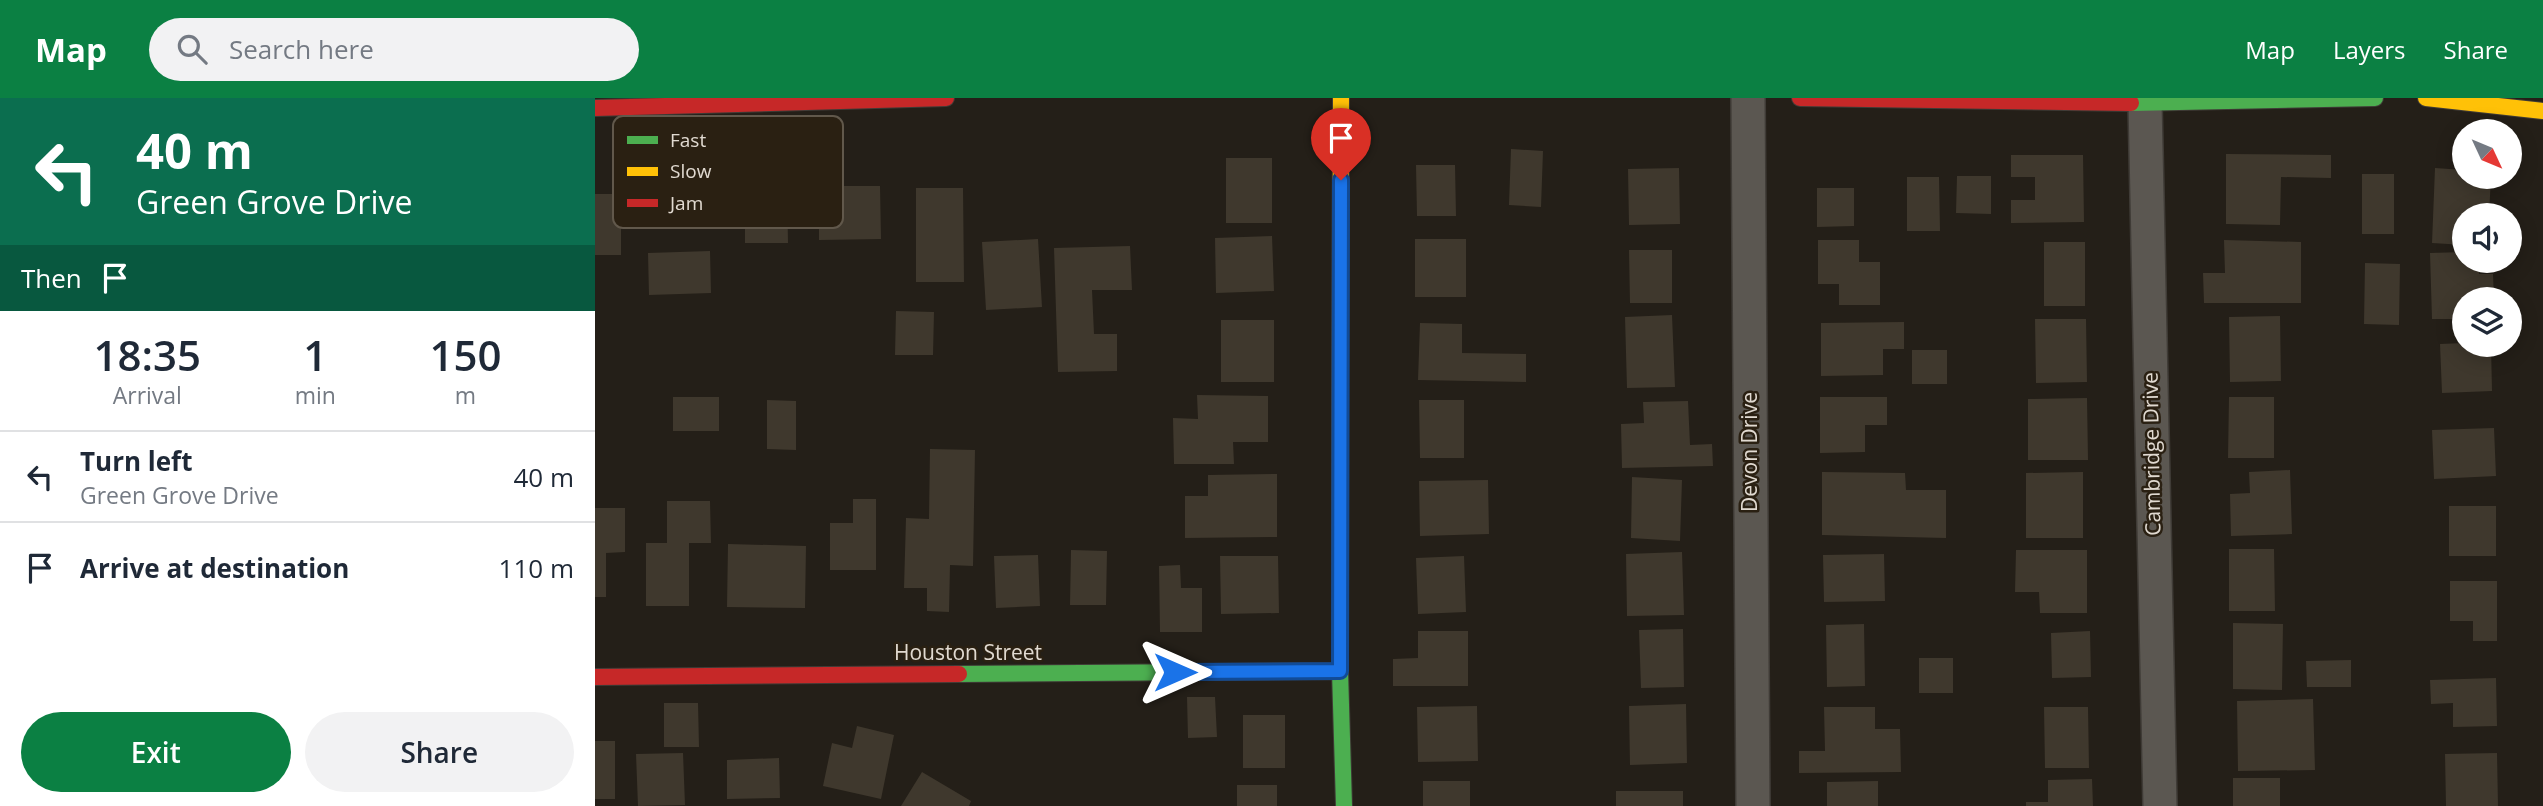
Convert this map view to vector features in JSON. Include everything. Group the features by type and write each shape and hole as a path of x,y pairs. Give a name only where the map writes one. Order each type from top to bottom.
{"street":[{"path":"595,108 737,101 946,98"},
{"path":"1341,98 1340,671 1344,806"},
{"name":"Devon Drive","path":"1748,98 1753,806"},
{"path":"1800,98 2145,103 2375,98"},
{"path":"2426,98 2543,111"},
{"name":"Cambridge Drive","path":"2145,103 2160,806"},
{"name":"Houston Street","path":"595,677 1340,671"}],"building":[{"path":"1511,149 1543,151 1541,207 1509,205"},
{"path":"2226,154 2331,155 2331,178 2281,177 2280,225 2226,224"},
{"path":"2011,155 2083,155 2084,222 2011,223 2011,200 2035,200 2035,177 2011,177"},
{"path":"1226,158 1272,158 1272,223 1226,223"},
{"path":"1416,165 1455,165 1456,216 1417,216"},
{"path":"1679,168 1680,224 1629,225 1628,169"},
{"path":"2435,168 2452,169 2452,189 2490,189 2490,203 2452,203 2452,244 2432,243"},
{"path":"2362,174 2394,174 2394,234 2362,234"},
{"path":"1957,176 1991,176 1991,214 1956,213"},
{"path":"1907,177 1939,177 1940,231 1907,231"},
{"path":"843,186 880,186 881,239 819,240 819,228 843,228"},
{"path":"916,188 963,188 964,282 916,282"},
{"path":"1817,188 1854,188 1854,226 1817,227"},
{"path":"595,194 613,194 613,228 621,228 621,255 595,255"},
{"path":"745,228 788,228 788,243 745,243"},
{"path":"1272,236 1274,291 1216,293 1215,238"},
{"path":"1038,239 1042,307 986,310 982,242"},
{"path":"1415,239 1466,239 1466,297 1415,297"},
{"path":"1818,240 1859,240 1859,262 1880,262 1880,305 1839,305 1839,284 1818,284"},
{"path":"2224,240 2301,242 2301,303 2204,303 2203,273 2225,273"},
{"path":"2044,242 2085,242 2085,306 2044,306"},
{"path":"1130,246 1132,290 1092,290 1094,334 1117,334 1117,371 1058,372 1054,248"},
{"path":"1629,250 1672,250 1672,303 1630,303"},
{"path":"710,251 711,293 649,295 648,253"},
{"path":"2452,252 2452,273 2493,274 2494,287 2452,287 2452,319 2432,319 2430,253"},
{"path":"2365,263 2400,264 2399,325 2364,324"},
{"path":"896,311 934,312 933,355 895,355"},
{"path":"1672,315 1675,387 1627,388 1625,317"},
{"path":"2280,316 2281,381 2230,382 2229,317"},
{"path":"2035,319 2086,319 2087,382 2036,383"},
{"path":"1221,320 1274,320 1274,382 1221,382"},
{"path":"1904,322 1904,349 1883,349 1883,375 1821,376 1821,323"},
{"path":"1420,323 1462,324 1462,353 1526,354 1526,382 1418,380"},
{"path":"2440,344 2452,344 2452,357 2491,357 2492,391 2442,393"},
{"path":"1912,350 1947,350 1947,384 1912,384"},
{"path":"1197,395 1268,396 1268,442 1233,442 1234,464 1174,464 1173,418 1198,419"},
{"path":"673,397 719,397 719,431 673,431"},
{"path":"1820,397 1887,397 1887,425 1865,425 1865,452 1820,453"},
{"path":"2229,397 2274,397 2274,458 2228,458"},
{"path":"2087,398 2088,460 2028,460 2028,399"},
{"path":"767,400 796,401 796,450 767,449"},
{"path":"1419,400 1464,400 1464,458 1420,458"},
{"path":"1688,401 1690,445 1712,444 1713,466 1622,468 1621,424 1644,423 1643,402"},
{"path":"2494,428 2496,476 2434,479 2432,430"},
{"path":"930,449 975,450 973,566 950,565 949,612 927,611 927,588 904,588 906,518 929,519"},
{"path":"2290,470 2292,534 2231,536 2230,494 2250,493 2249,472"},
{"path":"1822,472 1905,473 1906,490 1946,490 1946,538 1822,535"},
{"path":"2083,472 2083,538 2026,538 2026,473"},
{"path":"1277,474 1277,537 1185,538 1185,496 1208,496 1208,475"},
{"path":"1632,477 1682,480 1680,541 1631,538"},
{"path":"1488,480 1489,534 1420,536 1419,481"},
{"path":"853,499 876,499 876,570 830,570 830,523 853,523"},
{"path":"667,501 710,501 711,543 689,543 689,606 646,606 646,543 667,543"},
{"path":"2449,506 2496,506 2496,556 2449,556"},
{"path":"595,508 625,508 625,552 606,553 606,597 595,597"},
{"path":"728,544 806,546 805,608 727,607"},
{"path":"2229,549 2274,549 2275,611 2229,611"},
{"path":"1071,550 1107,551 1106,605 1070,605"},
{"path":"2016,550 2087,550 2087,613 2040,613 2039,592 2015,592"},
{"path":"1682,552 1684,615 1627,616 1626,554"},
{"path":"1884,554 1885,601 1824,602 1823,555"},
{"path":"1038,555 1040,606 996,608 994,556"},
{"path":"1220,556 1278,556 1279,613 1221,614"},
{"path":"1464,556 1466,612 1418,614 1416,558"},
{"path":"1180,565 1181,588 1202,588 1202,632 1160,632 1159,566"},
{"path":"2450,581 2497,581 2497,641 2473,641 2473,621 2450,621"},
{"path":"2233,623 2283,624 2282,690 2233,689"},
{"path":"1864,624 1865,686 1827,687 1826,625"},
{"path":"1683,629 1684,687 1641,688 1639,630"},
{"path":"1418,631 1468,631 1468,686 1393,686 1393,659 1418,658"},
{"path":"2090,631 2091,677 2052,678 2051,633"},
{"path":"1919,658 1953,658 1953,693 1919,693"},
{"path":"2351,660 2351,687 2307,687 2306,661"},
{"path":"2496,678 2497,726 2453,727 2453,703 2431,704 2430,680"},
{"path":"1187,697 1215,697 1217,737 1188,738"},
{"path":"2313,699 2315,770 2238,771 2237,701"},
{"path":"664,703 698,703 699,747 664,747"},
{"path":"1686,704 1687,763 1630,765 1629,706"},
{"path":"1477,706 1478,761 1418,762 1417,707"},
{"path":"1824,707 1875,707 1875,729 1900,729 1901,772 1799,773 1799,751 1825,751"},
{"path":"2044,707 2088,707 2089,768 2045,768"},
{"path":"1243,715 1285,715 1285,768 1243,768"},
{"path":"857,726 894,735 881,799 823,786 832,743 852,748"},
{"path":"595,741 615,741 615,799 595,799"},
{"path":"683,753 685,805 638,806 636,754"},
{"path":"2497,753 2498,806 2446,806 2445,754"},
{"path":"779,758 780,798 727,799 727,760"},
{"path":"922,772 971,801 969,806 901,806"},
{"path":"2233,778 2280,778 2280,806 2233,806"},
{"path":"2092,779 2093,806 2026,806 2026,802 2048,802 2048,780"},
{"path":"1423,781 1470,781 1470,806 1423,806"},
{"path":"1878,781 1878,806 1827,806 1827,782"},
{"path":"1237,785 1277,785 1277,806 1237,806"},
{"path":"1616,791 1683,791 1683,806 1616,806"}],"traffic: fast":[{"path":"2131,103 2375,98"},
{"path":"1340,392 1340,671 1344,806"},
{"path":"959,674 1340,671"}],"traffic: slow":[{"path":"1340,392 1341,98"},
{"path":"2426,98 2543,111"}],"traffic: jam":[{"path":"595,108 946,98"},
{"path":"1800,98 2131,103"},
{"path":"595,677 959,674"}],"route":[{"path":"1175,672 1340,671 1341,180"}]}
